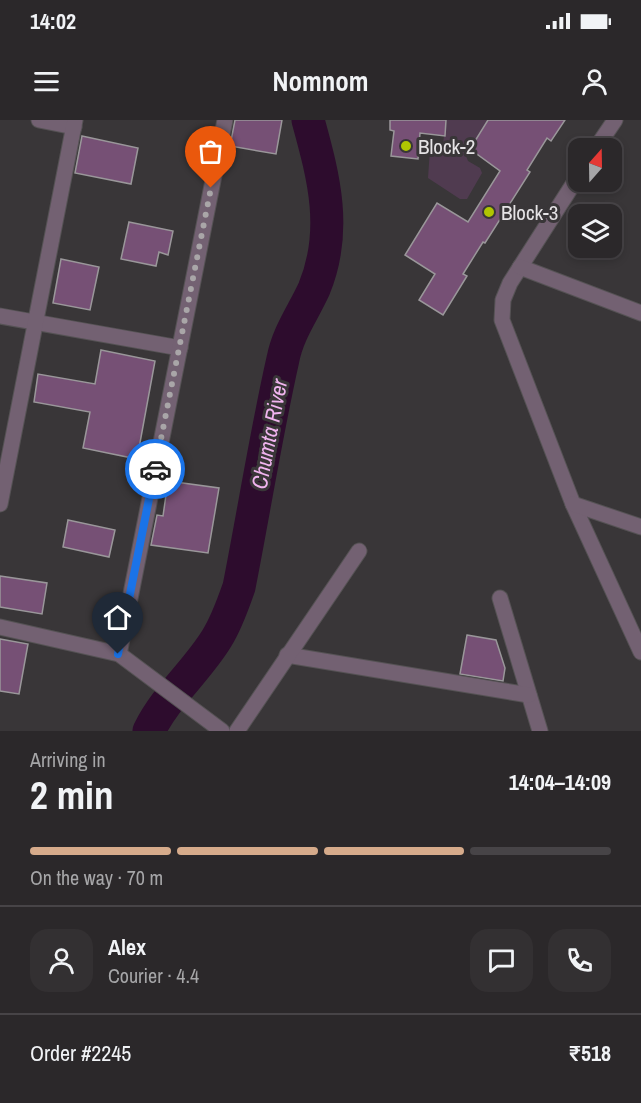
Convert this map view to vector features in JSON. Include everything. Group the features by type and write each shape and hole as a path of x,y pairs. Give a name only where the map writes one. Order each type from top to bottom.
{"street":[{"path":"0,504 75,123 39,120"},
{"path":"118,654 225,120"},
{"path":"603,138 615,120"},
{"path":"568,192 506,291 502,320 573,504 641,652"},
{"path":"520,267 641,313"},
{"path":"0,316 180,348"},
{"path":"573,504 641,526"},
{"path":"237,731 359,551"},
{"path":"500,598 540,731"},
{"path":"0,627 118,654 222,731"},
{"path":"287,655 529,695"}],"shaded area":[{"path":"446,120 488,120 466,156 468,161 480,168 482,173 467,199 460,199 428,178 430,149 432,146 443,144"}],"building":[{"path":"235,120 282,120 276,154 230,146"},
{"name":"Block-2","path":"390,120 446,120 445,136 420,133 418,159 391,156 394,131 390,130"},
{"name":"Block-3","path":"488,120 565,120 551,141 547,138 527,170 530,172 463,274 467,276 443,315 419,300 435,274 405,255 437,203 468,222 500,171 470,149"},
{"path":"82,136 138,148 131,184 75,173"},
{"path":"129,222 173,231 168,255 159,252 156,266 121,259"},
{"path":"61,259 99,267 90,310 53,303"},
{"path":"101,350 155,361 137,459 83,448 90,412 34,402 38,374 95,384"},
{"path":"168,481 219,488 208,553 151,545 157,515 163,516"},
{"path":"68,520 115,530 109,557 63,547"},
{"path":"0,576 47,583 42,614 0,607"},
{"path":"467,635 496,640 505,668 503,681 460,674"},
{"path":"0,639 28,644 19,694 0,691"}],"waterway":[{"name":"Chumta River","path":"149,731 164,706 217,638 239,587 285,350 314,289 325,246 326,204 308,120"}],"way so far":[{"path":"155,469 211,188"}],"place":[{"name":"Block-2","path":"406,146"},
{"name":"Block-3","path":"489,212"}],"route":[{"path":"118,654 155,469"}]}
